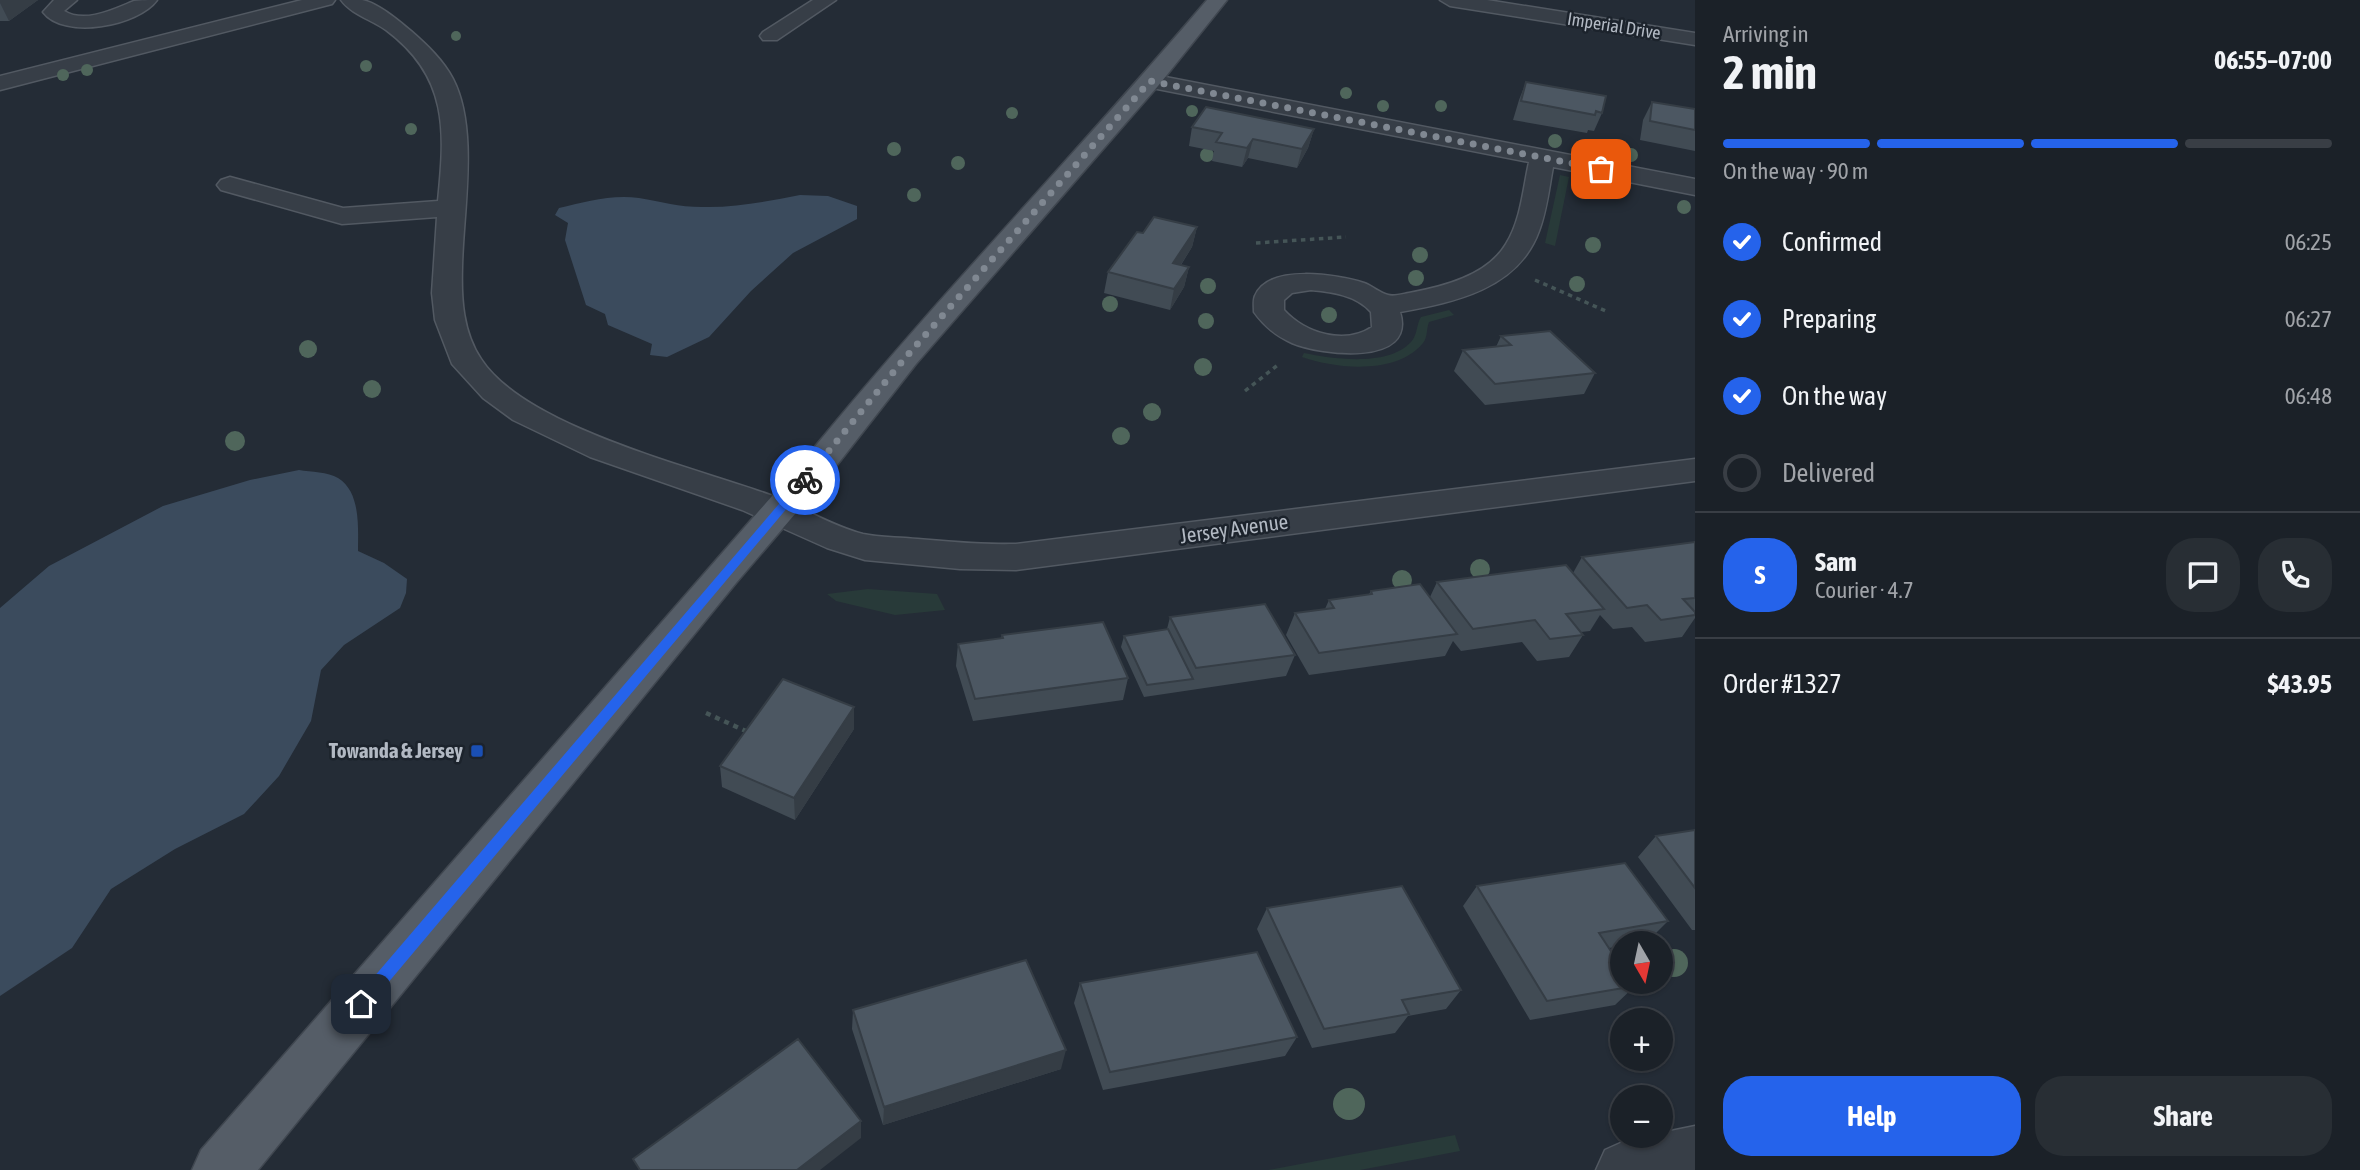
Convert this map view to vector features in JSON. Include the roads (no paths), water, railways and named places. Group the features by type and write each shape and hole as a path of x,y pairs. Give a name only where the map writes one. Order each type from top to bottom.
{"main road":[{"path":"221,1170 779,511 905,358 1150,81 1217,0"}],"street":[{"path":"67,0 56,6 53,12 63,19 76,21 121,16 142,6 147,0"},
{"path":"0,83 325,0"},
{"name":"Jersey Avenue","path":"351,0 377,14 421,49 444,80 454,117 455,151 449,208 446,307 470,367 504,400 572,437 779,511 853,544 973,558 1016,557 1695,470"},
{"path":"770,36 826,0"},
{"name":"Imperial Drive","path":"1450,0 1695,39"},
{"path":"1150,81 1695,187"},
{"path":"1381,306 1446,293 1488,276 1503,266 1516,251 1525,231 1542,158"},
{"path":"230,184 342,216 449,208"},
{"path":"1625,1170 1695,1154"}],"water":[{"path":"800,195 828,196 857,206 857,219 793,253 751,291 709,337 667,357 650,355 652,344 608,325 605,314 586,305 565,240 568,223 555,215 559,208 608,198 629,197 681,206 708,207 743,205"},
{"path":"299,470 329,474 338,478 351,492 357,511 358,551 384,563 407,579 406,593 400,608 344,645 321,670 311,721 279,776 244,814 175,849 111,889 72,948 0,996 0,608 49,566 163,506 250,480"}],"place":[{"name":"Towanda & Jersey","path":"477,751"}]}
